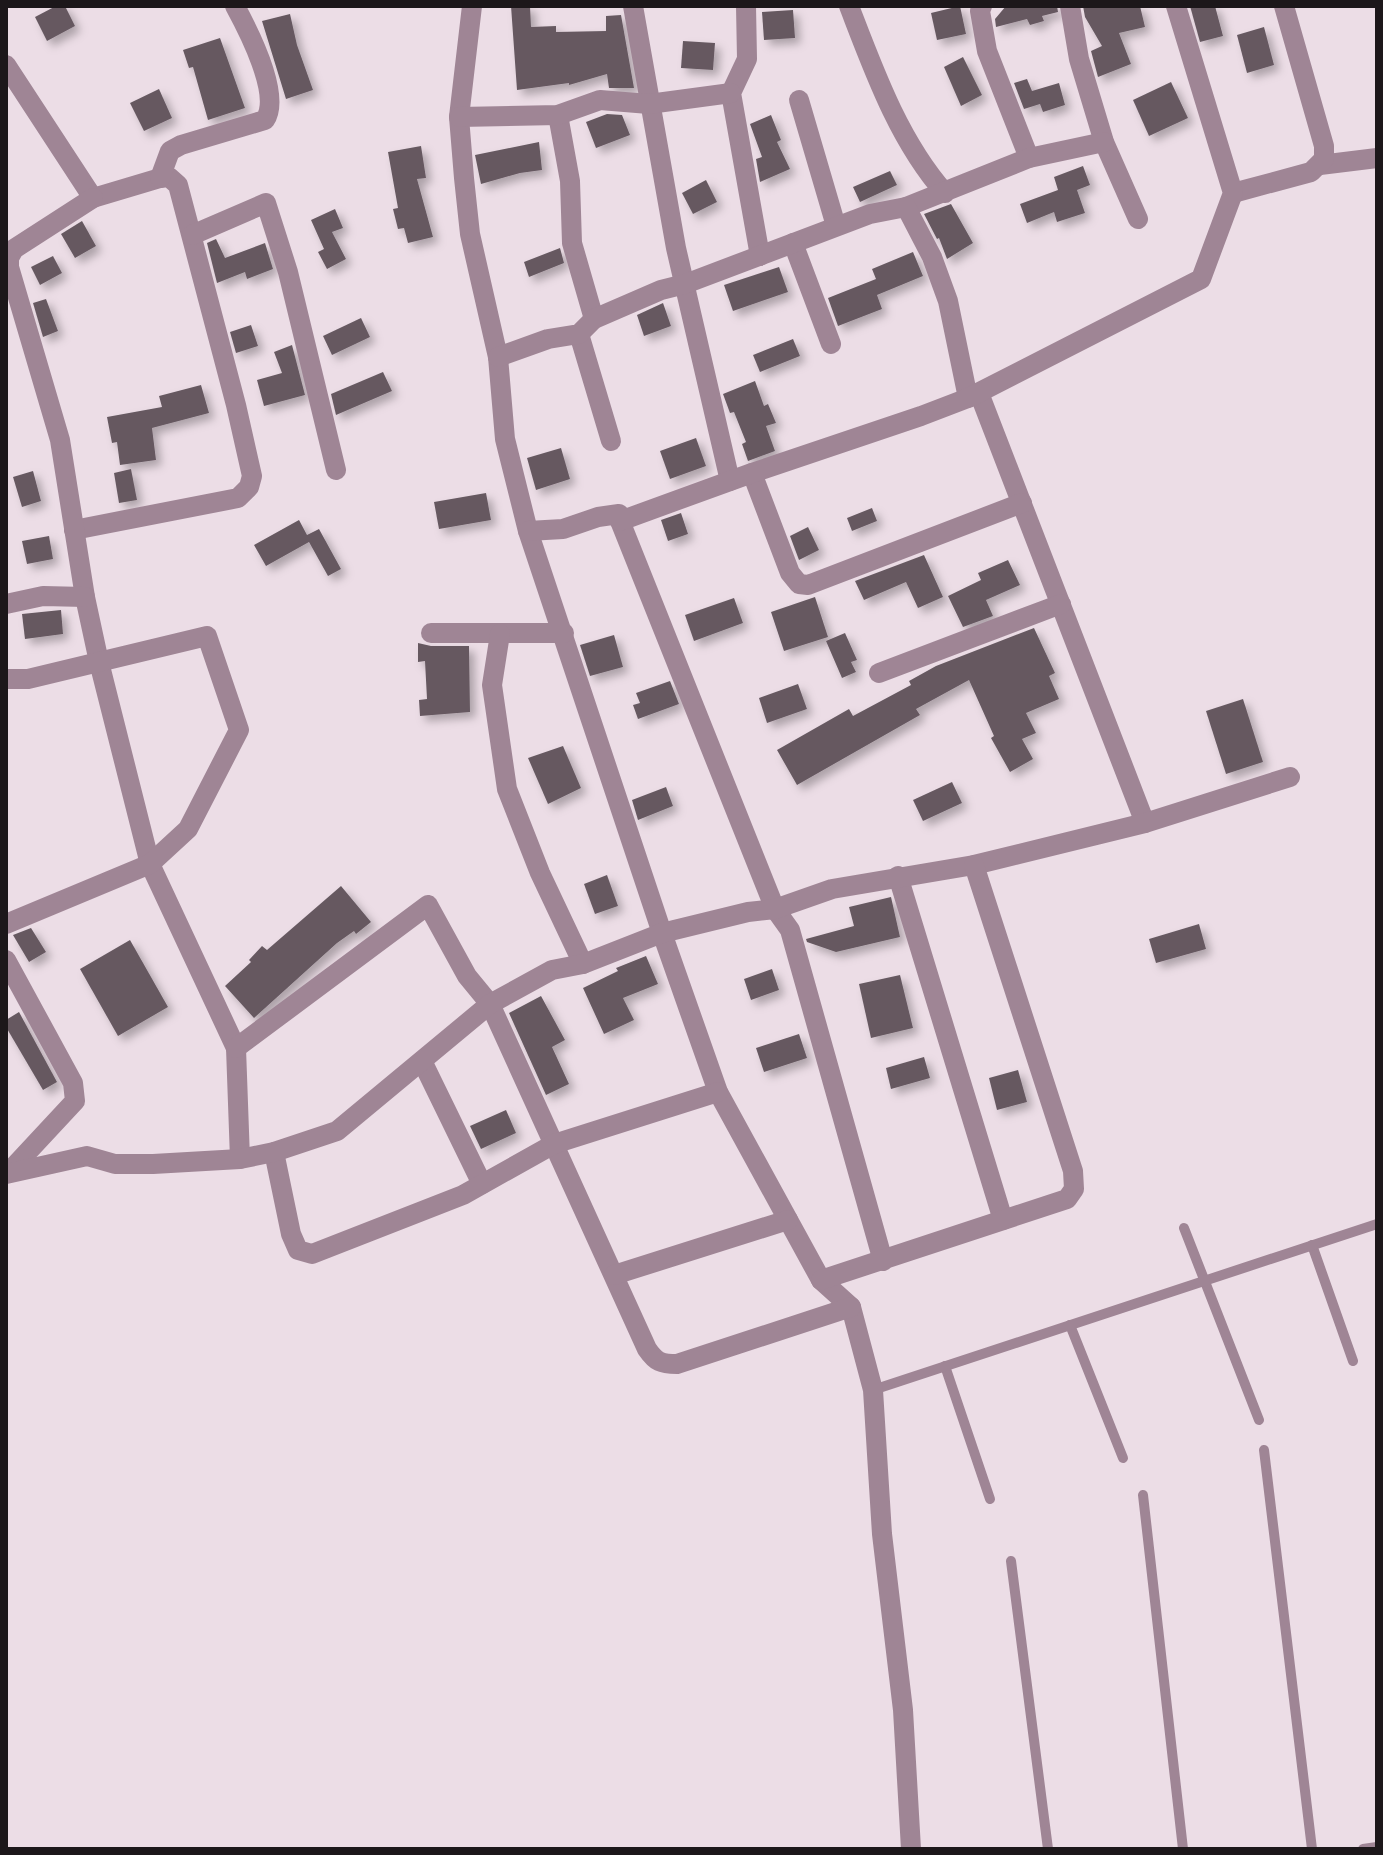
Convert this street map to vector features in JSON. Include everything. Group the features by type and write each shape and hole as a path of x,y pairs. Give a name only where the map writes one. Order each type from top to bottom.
{"street":[{"path":"160,178 170,151 265,120 270,113 259,56 235,6"},
{"path":"472,6 459,117 470,234 498,357 505,439 528,531 718,1092 821,1280 851,1307 873,1390 882,1534 903,1710 911,1849"},
{"path":"633,6 676,248 730,481"},
{"path":"746,6 747,59 731,93 760,256"},
{"path":"849,6 887,101 926,171 945,193"},
{"path":"982,6 980,11 987,51 1029,158"},
{"path":"1070,6 1079,59 1104,142 1138,219"},
{"path":"620,521 974,395 1201,279 1233,193 1176,6"},
{"path":"1233,193 1311,172 1324,159 1324,146 1284,6"},
{"path":"6,65 93,198"},
{"path":"459,117 558,115 600,100 649,104 731,93"},
{"path":"799,100 836,226"},
{"path":"558,115 570,181 572,243 594,319"},
{"path":"498,357 548,339 579,334 594,319 661,290 685,284 836,226 870,214 906,207 1029,158 1104,142"},
{"path":"1320,165 1377,158"},
{"path":"74,530 238,498 249,487 252,476 192,235 178,185 169,177 93,198 14,249 9,258 9,267 60,440 74,530 85,597 150,864 236,1048 240,1159"},
{"path":"192,235 266,203 288,272 336,470"},
{"path":"906,207 932,257 948,301 974,395 1022,503 1145,823"},
{"path":"793,243 831,344"},
{"path":"579,334 611,441"},
{"path":"752,473 790,573 799,584 808,585 1022,503"},
{"path":"528,531 563,529 598,517 619,514 775,909 794,940 883,1261"},
{"path":"6,604 43,596 85,597"},
{"path":"879,673 1061,604"},
{"path":"431,633 564,633"},
{"path":"500,634 492,685 507,789 540,873 583,964"},
{"path":"6,679 28,679 207,636 239,730 188,829 150,864 6,924"},
{"path":"7,1173 87,1156 115,1164 240,1159 274,1152 337,1131 490,1004 552,970 583,964 662,933 748,912 775,909 832,889 974,865 1145,823 1290,777"},
{"path":"821,1280 1067,1199 1074,1189 1073,1171 974,865"},
{"path":"898,876 1003,1220"},
{"path":"236,1048 428,905 467,976 490,1004 647,1349 655,1360 662,1364 677,1364 851,1307"},
{"path":"6,960 73,1083 75,1101 7,1173"},
{"path":"422,1061 482,1184"},
{"path":"274,1152 291,1234 298,1250 312,1254 463,1195 554,1144 718,1092"},
{"path":"614,1275 788,1220"}],"lane":[{"path":"873,1390 1377,1224"},
{"path":"1184,1228 1259,1420"},
{"path":"1312,1245 1353,1361"},
{"path":"1070,1325 1123,1458"},
{"path":"945,1366 990,1499"},
{"path":"1264,1450 1312,1849"},
{"path":"1143,1495 1183,1849"},
{"path":"1011,1561 1048,1849"},
{"path":"1363,1849 1377,1847"}],"building":[{"path":"56,6 65,6 75,26 47,41 35,17"},
{"path":"511,6 530,6 531,27 556,26 556,32 606,31 606,16 621,15 634,88 609,88 607,74 569,85 517,90"},
{"path":"960,6 966,34 937,40 931,13"},
{"path":"1006,6 1057,6 1058,12 1042,16 1044,21 1030,25 1027,19 996,27 995,19"},
{"path":"1083,6 1140,6 1145,27 1119,33 1131,64 1098,77 1091,51 1102,46 1085,17"},
{"path":"1190,6 1215,6 1223,36 1200,42"},
{"path":"793,10 795,38 764,40 762,12"},
{"path":"290,14 313,90 286,99 262,21"},
{"path":"1264,27 1274,65 1247,73 1237,35"},
{"path":"220,38 245,108 208,120 193,67 189,68 183,50"},
{"path":"683,41 715,43 713,70 681,68"},
{"path":"963,57 982,95 961,106 944,67"},
{"path":"1027,79 1032,91 1059,83 1065,105 1043,112 1040,104 1024,109 1014,83"},
{"path":"1171,82 1188,118 1149,136 1133,100"},
{"path":"159,89 172,118 144,131 130,103"},
{"path":"607,114 622,115 630,135 596,148 586,122"},
{"path":"771,115 781,140 777,142 790,169 760,182 756,159 762,157 750,124"},
{"path":"539,142 542,170 481,184 475,155"},
{"path":"421,146 426,178 417,179 433,237 408,243 404,228 398,229 393,209 398,208 388,152"},
{"path":"1083,166 1090,185 1077,190 1085,213 1057,222 1054,212 1027,223 1020,204 1058,190 1054,177"},
{"path":"890,171 897,185 860,202 853,187"},
{"path":"706,180 717,202 693,214 682,193"},
{"path":"951,204 973,243 947,259 939,238 924,214"},
{"path":"335,209 343,228 332,232 346,259 327,269 318,252 324,249 311,220"},
{"path":"82,221 96,246 75,258 61,234"},
{"path":"216,239 225,258 265,243 273,269 247,279 245,272 217,283 207,243"},
{"path":"560,248 564,263 529,277 524,262"},
{"path":"913,252 923,276 877,295 882,309 838,326 828,298 876,279 872,269"},
{"path":"53,256 62,273 40,285 31,267"},
{"path":"779,267 788,292 733,311 724,285"},
{"path":"46,299 58,331 43,337 33,303"},
{"path":"663,303 671,326 644,336 637,315"},
{"path":"361,318 370,337 332,355 323,336"},
{"path":"251,325 258,346 236,353 230,332"},
{"path":"793,339 800,356 760,372 753,355"},
{"path":"292,345 305,395 264,406 257,380 282,373 274,352"},
{"path":"383,372 392,391 336,415 331,394"},
{"path":"755,381 764,406 768,404 776,423 766,426 775,451 748,461 742,444 746,442 723,394"},
{"path":"201,385 209,413 152,428 156,460 120,465 117,442 112,443 107,417 162,407 159,396"},
{"path":"696,438 706,466 670,479 660,451"},
{"path":"561,448 570,479 536,490 527,458"},
{"path":"131,469 137,500 119,503 114,473"},
{"path":"33,471 41,501 22,507 13,477"},
{"path":"486,493 491,520 439,529 434,502"},
{"path":"872,508 877,521 852,531 847,518"},
{"path":"681,513 688,534 668,541 661,520"},
{"path":"299,520 307,535 319,529 341,569 328,576 309,542 266,566 254,545"},
{"path":"808,527 819,550 799,560 790,536"},
{"path":"49,536 53,559 27,564 22,541"},
{"path":"924,555 943,597 918,608 906,582 864,600 855,581"},
{"path":"1008,560 1020,585 986,600 993,616 963,627 948,596 981,580 978,573"},
{"path":"815,597 828,637 784,651 771,612"},
{"path":"734,598 743,623 694,641 685,615"},
{"path":"61,610 63,634 25,639 22,614"},
{"path":"1034,628 1055,673 1049,676 1059,699 1026,713 1036,733 1022,739 1033,759 1010,772 991,738 994,736 969,680 916,709 920,715 797,785 777,750 849,709 853,716 911,685 909,681 936,666"},
{"path":"845,633 857,660 851,662 856,672 842,678 826,641"},
{"path":"614,635 623,667 590,676 580,645"},
{"path":"418,643 469,646 470,712 420,716 419,700 427,699 425,661 418,662"},
{"path":"670,681 679,704 638,719 633,705 640,703 636,693"},
{"path":"798,684 807,709 767,723 759,698"},
{"path":"1243,699 1263,762 1226,774 1206,711"},
{"path":"563,746 581,788 548,804 528,758"},
{"path":"952,782 962,803 923,821 913,800"},
{"path":"666,787 673,806 638,820 632,800"},
{"path":"607,875 618,906 595,914 584,884"},
{"path":"341,886 371,922 337,943 254,1018 225,986 251,962 249,960 262,946 267,950"},
{"path":"891,897 900,937 836,952 807,942 806,939 854,926 849,907"},
{"path":"1199,924 1206,949 1156,963 1149,939"},
{"path":"31,928 46,952 29,962 13,935"},
{"path":"130,940 168,1007 118,1036 80,969"},
{"path":"646,956 658,984 623,998 634,1020 604,1034 583,988 618,971 616,968"},
{"path":"772,969 779,990 751,1000 744,979"},
{"path":"900,975 913,1028 871,1038 859,984"},
{"path":"541,996 565,1040 552,1047 569,1084 546,1095 509,1013"},
{"path":"19,1012 57,1082 43,1090 6,1027 6,1020"},
{"path":"799,1034 807,1058 764,1072 756,1048"},
{"path":"924,1057 930,1078 891,1089 886,1068"},
{"path":"1018,1070 1027,1102 997,1110 989,1078"},
{"path":"506,1110 516,1133 481,1149 470,1126"}]}
